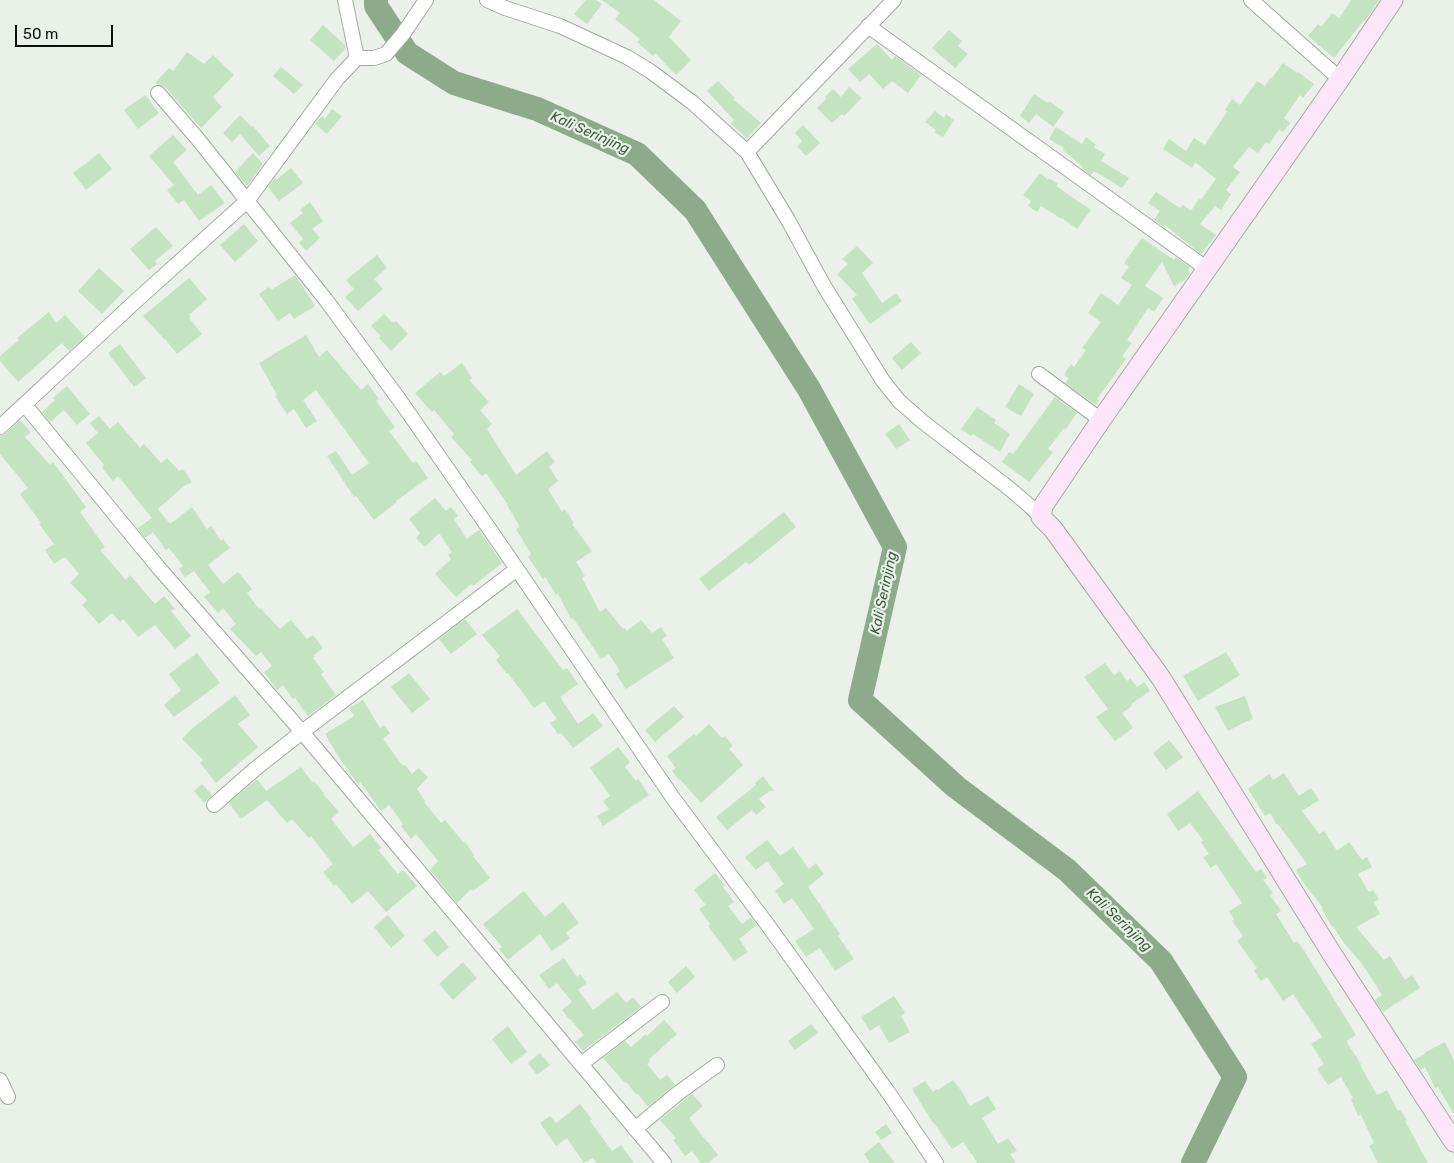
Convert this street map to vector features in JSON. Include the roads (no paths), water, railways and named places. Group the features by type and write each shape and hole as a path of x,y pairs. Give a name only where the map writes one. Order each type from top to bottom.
{"street":[{"path":"344,0 357,58"},
{"path":"0,427 247,201 338,79 357,58 374,58 386,54 403,34 426,0"},
{"path":"487,0 560,26 627,57 650,71 692,103 747,152 788,220 824,286 883,381 899,401 923,422 1010,489 1053,529 1161,678 1338,962 1454,1142"},
{"path":"747,152 894,0"},
{"path":"1251,0 1340,79"},
{"path":"1041,517 1043,506 1101,420 1340,79 1393,0"},
{"path":"868,26 1206,268"},
{"path":"158,92 326,300 401,402 518,569 673,798 767,924 888,1092 936,1163"},
{"path":"1039,374 1101,420"},
{"path":"25,405 158,567 302,732 664,1163"},
{"path":"214,805 255,769 302,732 518,569"},
{"path":"581,1064 662,1002"},
{"path":"635,1129 677,1094 717,1065"},
{"path":"0,1080 8,1097"}],"waterway":[{"name":"Kali Serinjing","path":"376,0 376,6 407,53 454,83 537,109 637,154 695,210 809,389 895,547 860,700 956,787 1067,870 1161,961 1235,1077 1193,1163"}]}
